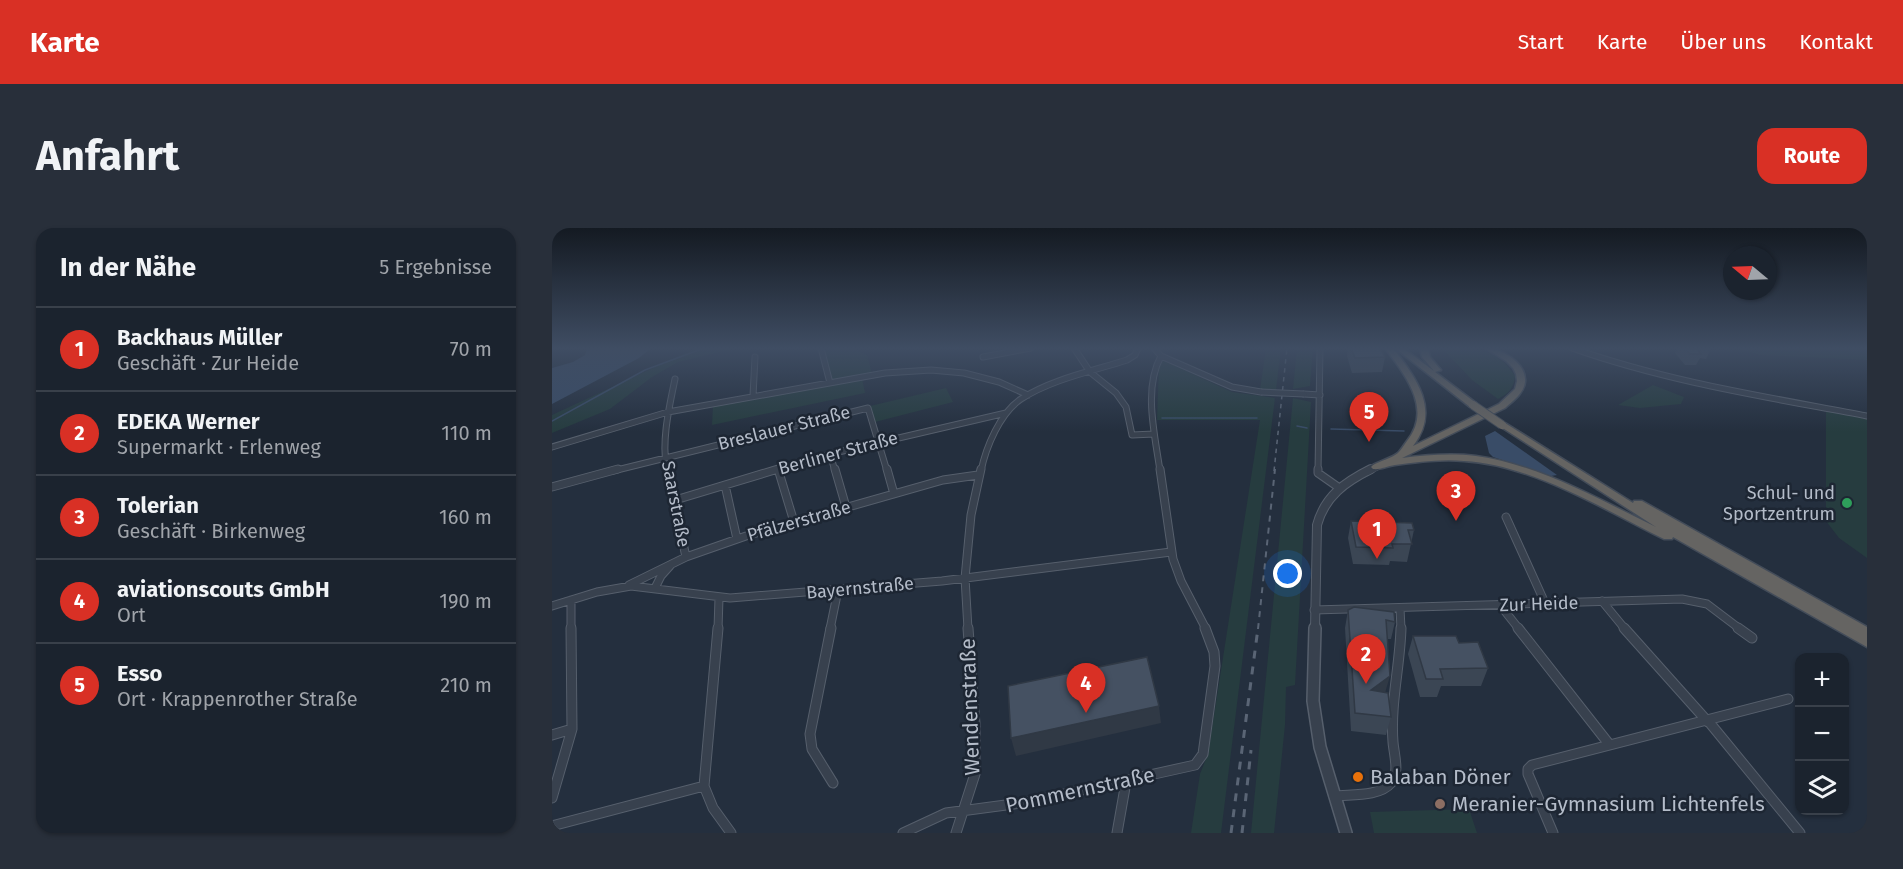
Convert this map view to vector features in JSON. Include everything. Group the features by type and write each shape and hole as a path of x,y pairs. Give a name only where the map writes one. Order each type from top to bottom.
{"highway":[{"path":"1397,458 1420,430 1423,414 1413,383 1408,376"},
{"path":"1439,376 1654,521 1867,642"},
{"path":"1444,376 1476,403"},
{"path":"1380,465 1502,406 1515,396 1521,387 1521,376"},
{"path":"1506,423 1678,527 1867,633"},
{"path":"1380,465 1452,457 1505,465 1546,480 1757,580"}],"street":[{"path":"753,396 754,376"},
{"path":"828,376 830,383"},
{"path":"552,447 668,412 871,376"},
{"path":"981,376 1028,394"},
{"path":"1006,413 1028,394 1078,376"},
{"path":"1095,376 1116,393 1126,407 1132,435 1154,434"},
{"path":"1154,376 1154,434 1171,552"},
{"path":"1207,376 1232,387 1261,392 1320,395"},
{"path":"1320,376 1318,473 1338,488"},
{"path":"1665,376 1867,416"},
{"name":"Saarstraße","path":"675,379 668,412 665,457 672,501 687,557"},
{"name":"Breslauer Straße","path":"665,457 868,408 878,442"},
{"name":"Berliner Straße","path":"672,501 830,454 1006,413"},
{"name":"Wendenstraße","path":"956,833 975,774 975,733 965,578 970,524 978,475 990,440 1006,413"},
{"path":"878,442 894,494"},
{"path":"830,454 846,507"},
{"path":"552,487 665,457"},
{"path":"1346,833 1315,721 1312,657 1314,575 1320,512 1328,498 1338,488 1380,465"},
{"path":"778,469 794,522"},
{"name":"Pfälzerstraße","path":"626,586 687,557 737,539 943,480 978,475"},
{"path":"725,484 737,539"},
{"path":"1506,517 1545,603"},
{"name":"Bayernstraße","path":"552,606 597,591 626,586 719,598 965,578 1171,552"},
{"name":"Pommernstraße","path":"903,833 936,816 997,808 1126,782 1195,765 1203,754 1215,653 1210,636 1184,587 1171,552"},
{"name":"Saarstraße","path":"655,588 661,576 672,565"},
{"path":"833,783 812,749 810,734 838,590"},
{"path":"719,598 716,663 704,786 713,808 731,833"},
{"path":"552,798 572,729 571,600"},
{"name":"Zur Heide","path":"1314,610 1696,600 1707,604 1752,638"},
{"path":"1602,601 1649,658 1709,722 1800,833"},
{"path":"1500,605 1609,744"},
{"path":"1334,796 1385,788 1394,780 1396,769 1392,736 1397,689 1400,608"},
{"path":"1553,833 1528,774 1528,769 1532,765 1609,744 1709,722 1788,699"},
{"path":"552,735 572,729"},
{"path":"1117,833 1126,782"},
{"path":"552,826 704,786"}],"green space":[{"path":"635,376 653,376 610,409 552,433 552,415"},
{"path":"831,376 857,376 832,380"},
{"path":"1159,376 1198,376 1232,392 1275,398 1221,833 1191,833 1200,774 1208,754 1260,420 1157,420"},
{"path":"1262,376 1278,376 1276,390 1260,390"},
{"path":"1294,376 1311,376 1310,386 1293,389"},
{"path":"1468,376 1515,376 1508,393 1498,399"},
{"path":"862,378 865,393 712,425 713,405"},
{"path":"1653,385 1684,397 1681,404 1640,408 1618,405"},
{"path":"946,388 953,402 875,422 870,406"},
{"path":"1293,398 1311,402 1295,685 1286,687 1285,725 1274,833 1251,833"},
{"name":"Schul- und Sportzentrum","path":"1826,411 1867,419 1867,558 1839,538 1826,521"},
{"path":"1469,809 1477,833 1374,833 1370,812"}],"water":[{"path":"552,376 605,376 552,404"},
{"path":"1495,431 1557,475 1551,476 1493,457 1489,453 1485,436"}],"building":[{"path":"1351,521 1412,523 1414,530 1408,530 1412,544 1392,544 1393,548 1356,547"},
{"path":"1354,607 1394,612 1395,622 1386,620 1390,676 1371,690 1388,693 1391,717 1355,713 1348,610"},
{"path":"1413,636 1456,636 1459,643 1478,642 1488,668 1440,669 1443,679 1426,679"},
{"path":"1147,657 1159,706 1011,738 1008,686"}],"waterway":[{"path":"552,421 634,376"},
{"path":"1162,418 1257,418"},
{"path":"1297,426 1307,428"},
{"path":"1331,429 1404,431"}],"railway":[{"path":"1274,471 1284,376"},
{"path":"1258,629 1275,469"},
{"path":"1231,833 1258,628"},
{"path":"1242,833 1251,750"}],"place":[{"name":"Esso","path":"1369,442"},
{"name":"Schul- und Sportzentrum","path":"1847,503"},
{"name":"Tolerian","path":"1456,521"},
{"name":"Backhaus Müller","path":"1377,559"},
{"name":"EDEKA Werner","path":"1366,684"},
{"name":"aviationscouts GmbH","path":"1086,713"},
{"name":"Balaban Döner","path":"1358,777"},
{"name":"Meranier-Gymnasium Lichtenfels","path":"1440,804"}]}
